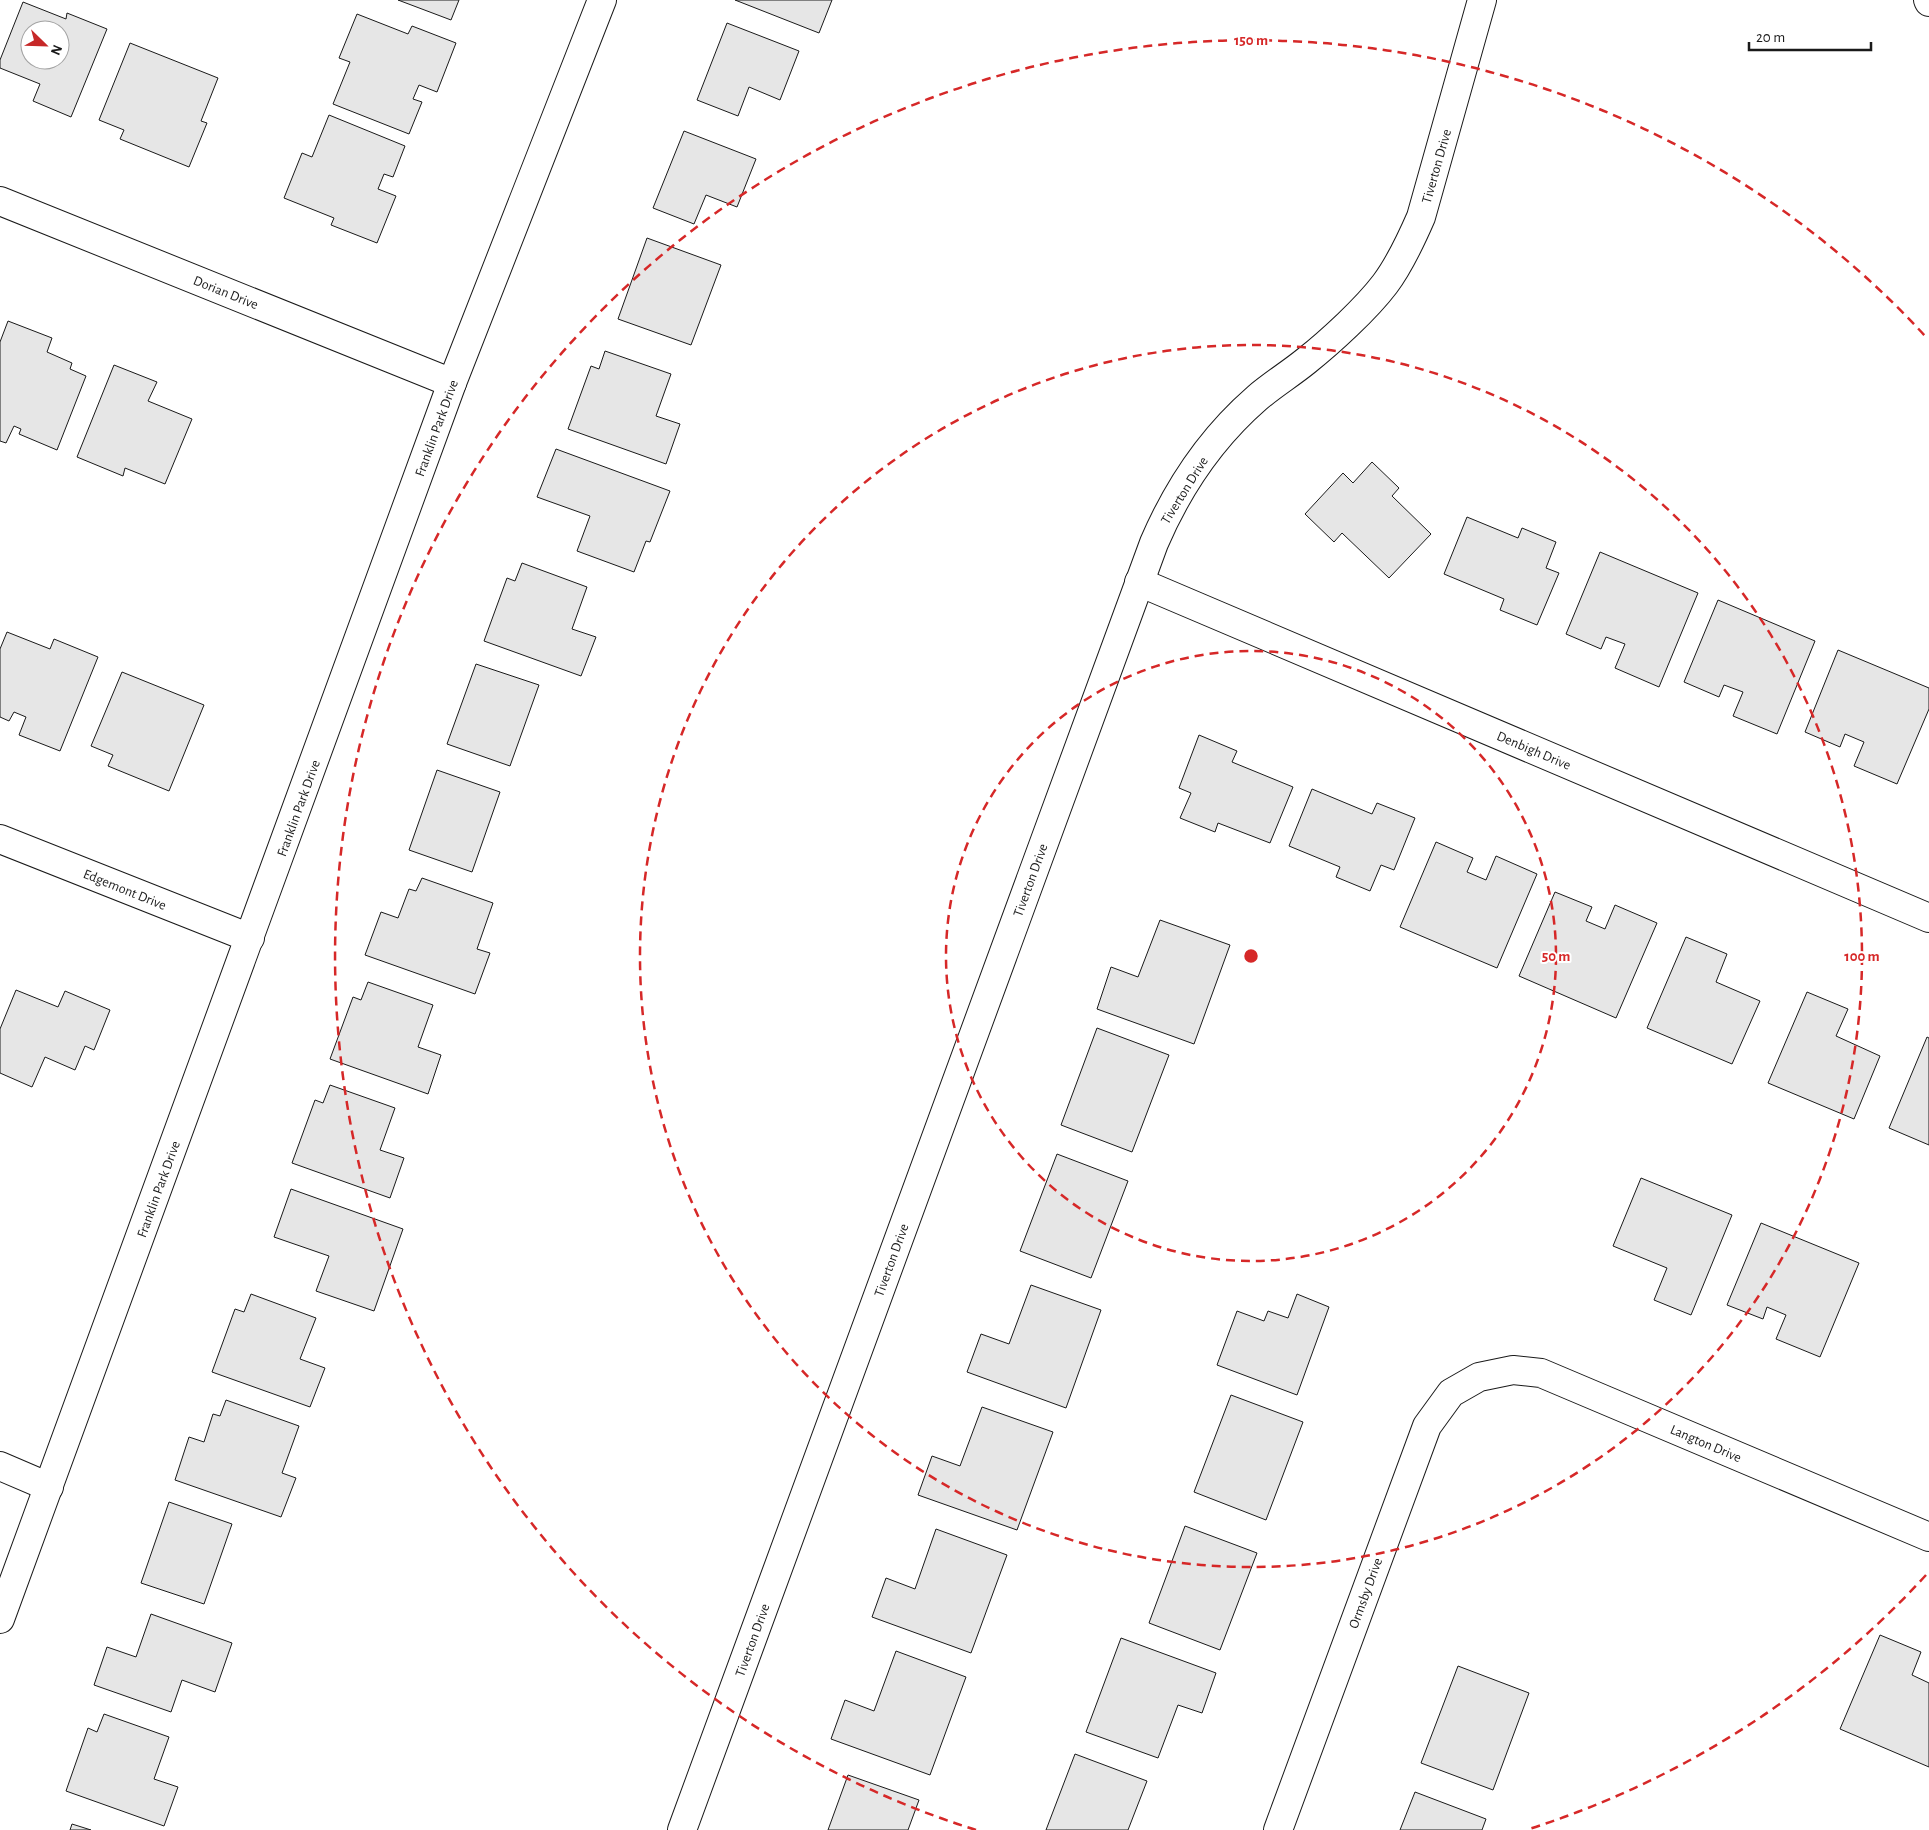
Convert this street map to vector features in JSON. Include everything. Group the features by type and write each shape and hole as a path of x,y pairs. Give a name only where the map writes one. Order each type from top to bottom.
{"street":[{"name":"Franklin Park Drive","path":"0,1619 452,383 602,0"},
{"name":"Tiverton Drive","path":"682,1830 1139,582 1169,508 1193,470 1222,434 1257,398 1307,360 1353,318 1385,284 1408,246 1421,217 1482,0"},
{"name":"Dorian Drive","path":"0,201 452,383"},
{"name":"Denbigh Drive","path":"1139,582 1929,918"},
{"name":"Edgemont Drive","path":"0,839 250,938"},
{"name":"Langton Drive","path":"1479,1377 1513,1370 1540,1373 1929,1537"},
{"name":"Ormsby Drive","path":"1278,1830 1427,1426 1451,1393 1479,1377"},
{"path":"0,1466 49,1487"}],"building":[{"path":"398,0 459,0 451,20"},
{"path":"735,0 832,0 819,33"},
{"path":"23,2 66,19 67,13 107,29 71,117 33,101 40,84 0,68 0,60"},
{"path":"357,14 408,34 412,26 456,43 437,92 419,85 413,99 422,102 409,134 333,104 350,62 339,58"},
{"path":"727,23 799,51 780,100 749,87 738,116 697,100"},
{"path":"130,43 218,78 201,121 207,123 189,167 120,139 124,130 99,120"},
{"path":"329,115 405,146 393,177 384,174 378,189 396,196 377,243 331,225 334,218 284,198 302,153 312,157"},
{"path":"684,131 756,159 737,207 706,195 694,224 653,208"},
{"path":"647,238 721,265 691,345 618,319"},
{"path":"8,321 52,338 47,352 72,363 70,369 86,376 57,450 19,434 21,429 14,426 6,443 0,441 0,342"},
{"path":"605,351 671,374 656,416 680,424 666,464 568,429 591,366 599,369"},
{"path":"114,365 157,382 148,401 192,419 165,484 125,468 123,476 77,457"},
{"path":"556,449 670,491 650,542 646,541 634,572 577,551 590,516 537,497"},
{"path":"1372,462 1399,488 1392,496 1431,534 1389,578 1342,533 1334,542 1305,514 1343,473 1353,483"},
{"path":"1467,517 1518,538 1522,528 1556,542 1546,568 1559,573 1537,625 1500,610 1504,599 1444,574"},
{"path":"1600,552 1698,593 1659,687 1615,668 1625,644 1606,637 1601,649 1566,634"},
{"path":"522,563 587,587 572,629 596,637 581,676 484,641 507,578 515,581"},
{"path":"1718,600 1815,641 1777,734 1733,716 1743,692 1724,685 1719,697 1684,682"},
{"path":"7,632 50,649 54,639 98,657 60,751 19,735 26,717 14,712 9,721 0,717 0,649"},
{"path":"1838,650 1929,688 1929,709 1897,784 1854,766 1864,742 1845,734 1840,747 1805,732"},
{"path":"476,664 539,685 510,766 447,744"},
{"path":"122,672 204,705 169,791 108,766 113,755 91,746"},
{"path":"1199,735 1237,751 1232,762 1293,787 1270,843 1218,823 1215,832 1180,818 1191,793 1179,788"},
{"path":"437,770 500,792 472,872 409,850"},
{"path":"1312,789 1372,814 1377,803 1415,818 1394,870 1381,865 1370,891 1336,877 1340,867 1289,846"},
{"path":"1436,842 1473,858 1467,872 1486,880 1496,856 1537,874 1497,968 1400,927"},
{"path":"422,878 493,903 477,949 490,953 475,994 365,955 381,912 398,918 409,889 416,891"},
{"path":"1555,892 1592,907 1586,921 1605,929 1615,905 1657,923 1616,1018 1519,976"},
{"path":"1160,920 1230,945 1194,1044 1097,1009 1111,967 1138,977"},
{"path":"1686,937 1727,954 1716,982 1760,1001 1732,1064 1647,1028"},
{"path":"368,982 433,1005 418,1047 441,1055 428,1094 330,1059 353,997 361,1000"},
{"path":"16,990 58,1007 65,991 110,1010 94,1050 85,1046 75,1070 45,1057 32,1087 0,1073 0,1029"},
{"path":"1807,992 1848,1009 1836,1036 1880,1056 1854,1119 1768,1083"},
{"path":"1097,1028 1169,1055 1132,1152 1061,1125"},
{"path":"1927,1037 1929,1038 1929,1145 1889,1128"},
{"path":"330,1085 395,1108 380,1150 404,1158 390,1198 292,1163 315,1100 323,1103"},
{"path":"1057,1154 1128,1181 1091,1278 1020,1251"},
{"path":"1641,1178 1732,1215 1691,1315 1654,1300 1667,1268 1613,1246"},
{"path":"291,1189 403,1229 374,1311 316,1291 329,1256 274,1237"},
{"path":"1761,1223 1859,1263 1820,1357 1776,1339 1786,1315 1767,1307 1763,1319 1727,1305"},
{"path":"1031,1285 1101,1310 1066,1408 967,1372 981,1334 1009,1344"},
{"path":"251,1294 316,1318 300,1359 325,1368 310,1407 212,1372 235,1309 244,1312"},
{"path":"1297,1294 1329,1307 1297,1395 1217,1365 1237,1311 1264,1321 1268,1311 1288,1318"},
{"path":"1231,1395 1303,1422 1266,1520 1194,1492"},
{"path":"226,1400 299,1426 282,1473 296,1478 281,1517 175,1480 189,1437 204,1442 213,1414 220,1416"},
{"path":"982,1407 1053,1432 1017,1530 918,1495 932,1456 960,1466"},
{"path":"169,1502 232,1524 204,1604 141,1583"},
{"path":"1185,1526 1257,1553 1220,1650 1149,1623"},
{"path":"936,1529 1007,1555 971,1653 872,1617 886,1578 915,1589"},
{"path":"151,1614 232,1643 215,1692 182,1680 171,1712 94,1685 107,1647 136,1657"},
{"path":"1880,1635 1921,1652 1912,1675 1929,1683 1929,1767 1840,1729"},
{"path":"1121,1638 1216,1673 1202,1713 1178,1705 1158,1758 1086,1732"},
{"path":"896,1651 966,1677 930,1775 831,1739 845,1700 874,1711"},
{"path":"1458,1666 1529,1693 1493,1790 1421,1763"},
{"path":"104,1714 169,1737 154,1779 178,1787 164,1826 66,1791 88,1728 97,1732"},
{"path":"1075,1754 1147,1781 1128,1830 1046,1830"},
{"path":"848,1775 919,1800 908,1830 828,1830"},
{"path":"1415,1792 1486,1819 1482,1830 1400,1830"},
{"path":"72,1824 91,1830 70,1830"}]}
